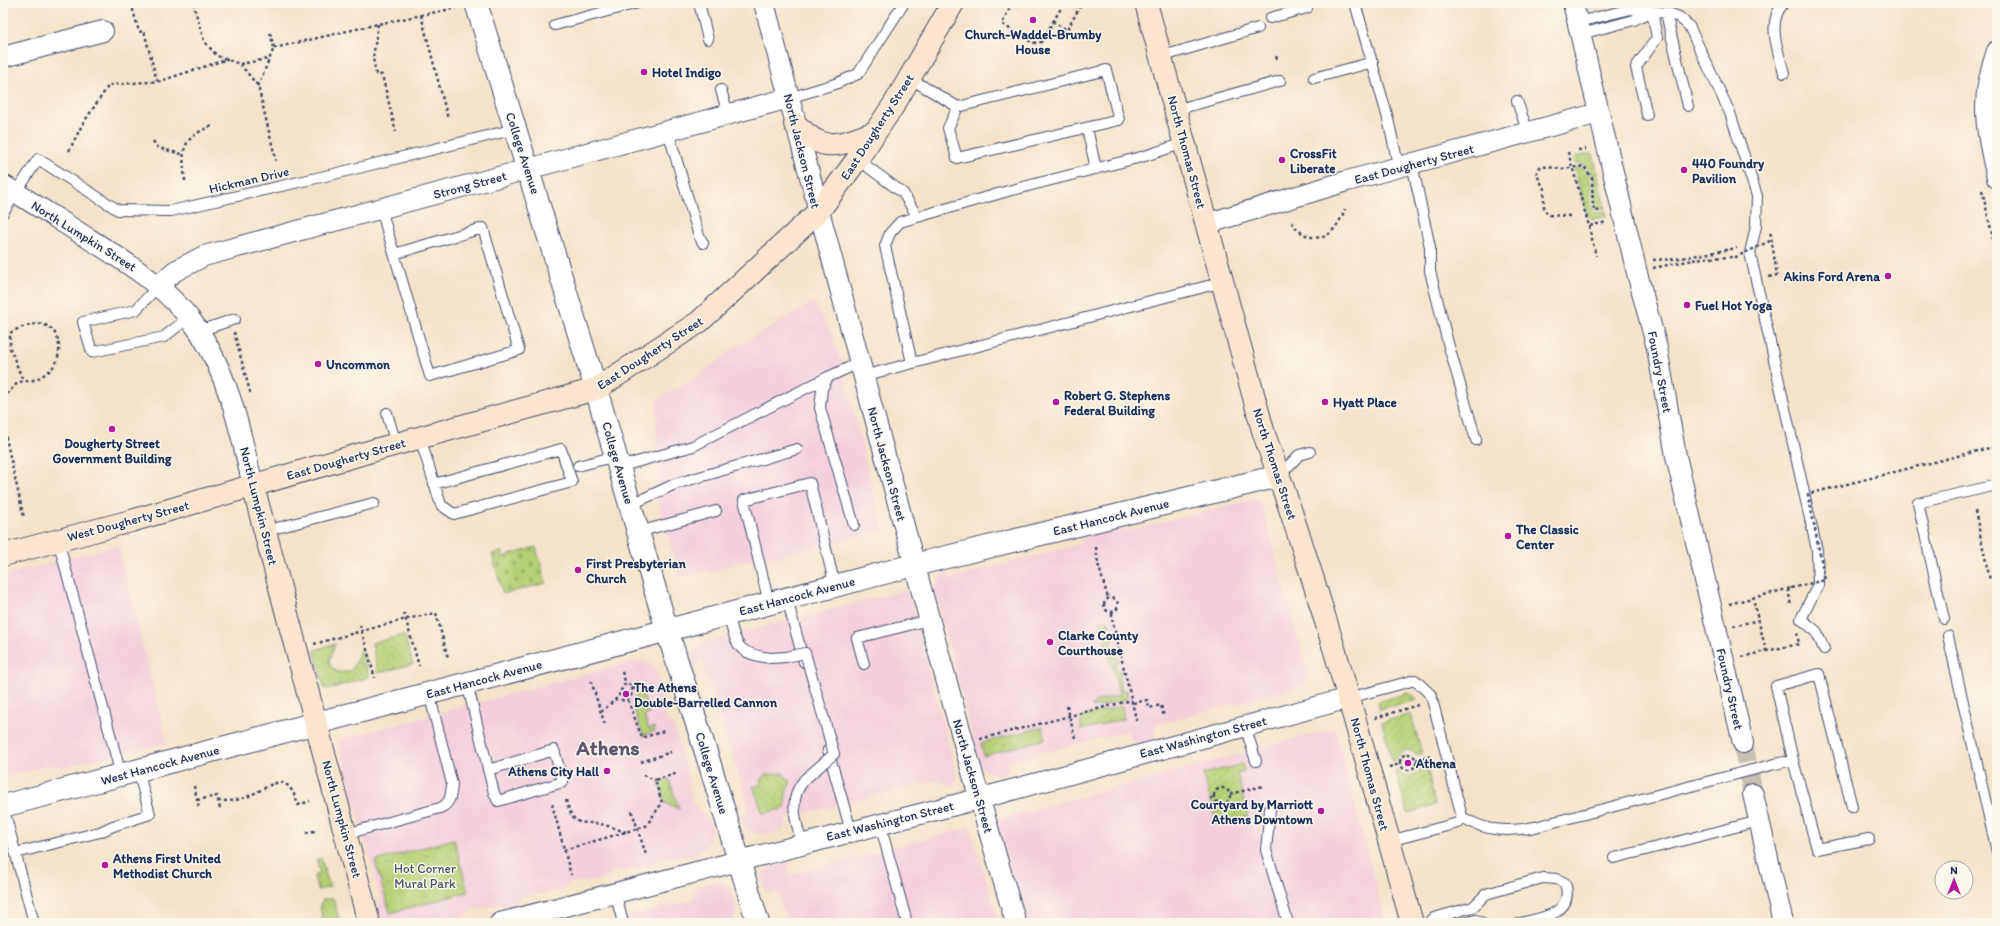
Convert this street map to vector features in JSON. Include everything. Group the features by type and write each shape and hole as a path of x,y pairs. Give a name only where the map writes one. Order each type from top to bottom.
{"main road":[{"name":"East Dougherty Street","path":"253,486 396,444 596,389 700,322 818,212 876,132 953,3"},
{"name":"North Thomas Street","path":"1148,3 1160,57 1264,434 1279,476 1349,698 1412,923"},
{"path":"795,124 815,141 826,143 849,142 876,132"},
{"name":"North Lumpkin Street","path":"253,486 370,923"},
{"name":"West Dougherty Street","path":"3,555 131,521 253,486"}],"street":[{"name":"College Avenue","path":"476,3 596,389 667,630 758,923"},
{"name":"North Jackson Street","path":"764,3 818,212 929,620 978,798 1016,923"},
{"name":"Foundry Street","path":"1578,20 1637,273 1657,348 1676,456 1743,743"},
{"path":"3,57 102,31"},
{"path":"1989,184 1985,102 1990,75 1997,51"},
{"name":"Strong Street","path":"158,286 175,271 204,256 789,98"},
{"name":"East Dougherty Street","path":"1206,224 1347,181 1599,113"},
{"name":"North Lumpkin Street","path":"10,189 130,264 158,286 194,325 227,388 253,486"},
{"name":"East Hancock Avenue","path":"316,723 914,565 1279,476"},
{"name":"East Washington Street","path":"500,923 880,824 1349,698"},
{"name":"West Hancock Avenue","path":"3,806 316,723"},
{"path":"1753,794 1783,923"}],"lane":[{"path":"555,25 638,3"},
{"path":"699,3 708,39"},
{"path":"789,98 835,84 858,74 904,3"},
{"path":"1270,18 1308,8 1306,3"},
{"path":"1355,3 1387,115 1406,166 1430,247 1430,271 1448,343 1476,440"},
{"path":"1784,3 1777,10 1774,19 1774,29 1784,73"},
{"path":"1578,20 1631,9 1666,13 1679,17 1689,26 1730,113 1756,196 1756,226 1750,253 1817,550 1818,585 1801,619 1816,631 1824,649"},
{"path":"1647,115 1636,67 1657,38 1652,12"},
{"path":"1666,13 1688,106"},
{"path":"1160,57 1258,28"},
{"path":"1314,78 1372,62"},
{"path":"909,78 958,107 1106,70 1119,120 957,158 948,128 958,107"},
{"path":"1175,110 1280,81"},
{"path":"721,90 728,114"},
{"path":"1517,101 1528,133"},
{"path":"1087,128 1096,169"},
{"name":"Hickman Drive","path":"10,189 38,159 118,210 171,212 334,174 515,129"},
{"path":"668,131 699,236 703,243"},
{"path":"912,363 885,246 890,233 900,222 917,216 1145,156 1184,143"},
{"path":"857,159 903,193 917,216"},
{"path":"3,213 10,189"},
{"path":"381,209 394,254 430,376 519,350 483,228 394,254"},
{"path":"578,466 618,462 693,446 828,378 861,370 912,363 1223,282"},
{"path":"158,286 136,310 83,322 92,352 164,337 194,325 235,319"},
{"path":"828,378 822,389 820,408 854,525"},
{"path":"387,413 396,444"},
{"path":"420,438 434,484 441,505 454,514 572,482 561,449 434,484"},
{"path":"630,505 676,484 797,449"},
{"path":"1279,476 1299,455 1310,452"},
{"path":"835,586 810,483 744,500 852,831"},
{"path":"1944,619 1918,503 1997,485"},
{"path":"265,531 374,503"},
{"path":"638,532 716,512"},
{"path":"16,853 100,832 113,826 150,814 129,773 58,540"},
{"path":"728,614 734,636 744,652 753,656 771,658 805,653 834,754 798,787 794,799 794,811 802,844"},
{"path":"864,664 857,638 929,620"},
{"path":"1948,636 1997,852"},
{"path":"1852,807 1819,674 1776,686 1793,760 1817,849 1869,839"},
{"path":"1349,698 1415,680 1429,692 1462,817 1458,823 1389,841"},
{"path":"467,683 488,770 494,793 498,801 563,782 554,750 488,770"},
{"path":"346,834 447,805 451,796 452,784 429,693"},
{"path":"1245,726 1256,761"},
{"path":"1462,817 1481,826 1512,831 1535,827 1793,760"},
{"path":"3,806 34,923"},
{"path":"1270,809 1266,833 1266,850 1288,923"},
{"path":"1614,858 1759,821"},
{"path":"880,824 907,923"},
{"path":"1429,923 1434,918 1473,907 1486,894 1543,878 1557,879 1565,883 1568,892 1567,902 1561,909 1539,919 1520,923"},
{"path":"615,892 624,923"},
{"path":"1465,923 1479,922 1473,907"}],"path":[{"path":"133,3 133,10 139,32 144,31 157,81"},
{"path":"194,3 204,41 217,56 240,64 258,86 276,161"},
{"path":"1019,7 1012,3 1002,24 1033,43 1041,42 1064,3"},
{"path":"1072,3 1079,7"},
{"path":"1053,22 1067,30 1082,3"},
{"path":"274,48 456,8"},
{"path":"421,15 448,119"},
{"path":"378,24 373,58 376,74 382,75 396,132"},
{"path":"258,86 268,59 274,48 270,32"},
{"path":"69,151 82,125 108,85 157,81 228,59"},
{"path":"240,64 268,59"},
{"path":"185,181 182,154 185,145 190,138 201,130 212,126"},
{"path":"153,141 158,148 182,154"},
{"path":"1578,150 1586,149"},
{"path":"1568,152 1596,256"},
{"path":"1570,216 1548,215 1544,208 1544,189 1537,175 1537,171 1541,166 1561,169 1572,166 1584,166 1589,170 1592,178 1595,211 1608,210"},
{"path":"1989,184 1997,256"},
{"path":"1292,222 1301,233 1308,236 1320,237 1332,232 1345,209"},
{"path":"1589,226 1604,222"},
{"path":"1651,269 1702,258 1736,257 1772,240"},
{"path":"1773,245 1776,269"},
{"path":"1648,261 1676,259 1751,246"},
{"path":"3,399 16,384 22,381 33,380 43,375 52,368 59,359 60,349 57,338 54,331 47,325 40,323 16,329 10,333 10,348 22,381"},
{"path":"234,331 250,392 245,396"},
{"path":"3,425 24,518"},
{"path":"1731,604 1825,580 1808,494 1997,446"},
{"path":"1975,511 1990,580"},
{"path":"1096,547 1098,564 1108,598"},
{"path":"1108,598 1114,599 1118,603 1117,609 1112,613"},
{"path":"1108,598 1104,603 1104,608 1107,612 1112,613"},
{"path":"1740,658 1766,651 1753,598"},
{"path":"404,613 419,666"},
{"path":"316,643 406,619 436,613 448,658"},
{"path":"1112,613 1112,619 1137,723"},
{"path":"1729,627 1759,620"},
{"path":"360,625 375,678"},
{"path":"622,672 626,684"},
{"path":"591,681 605,725"},
{"path":"626,684 632,686 632,689"},
{"path":"620,698 619,694 626,684"},
{"path":"632,689 640,687"},
{"path":"632,689 628,700 642,738 664,731"},
{"path":"601,712 616,699 620,698 622,700 628,700"},
{"path":"976,740 1133,702 1147,700 1149,708 1161,705 1164,717"},
{"path":"1375,718 1418,705"},
{"path":"1067,706 1074,738"},
{"path":"641,762 671,752"},
{"path":"1400,764 1401,757 1406,755 1411,755 1416,760"},
{"path":"1416,760 1431,756"},
{"path":"1400,764 1406,770 1411,770 1415,766 1416,760"},
{"path":"1389,767 1400,764"},
{"path":"643,775 655,780 678,773"},
{"path":"564,850 646,826 662,803 655,780"},
{"path":"218,801 241,799 268,786 279,783 287,784 292,788 298,804 310,801"},
{"path":"194,786 199,808"},
{"path":"1230,794 1263,786"},
{"path":"1210,799 1214,797 1218,789 1223,788 1230,794"},
{"path":"1214,797 1216,802 1221,804 1226,803 1230,794"},
{"path":"197,800 217,796 220,809"},
{"path":"566,800 570,814 577,822 604,825 626,832"},
{"path":"552,804 571,875"},
{"path":"632,811 646,855"},
{"path":"306,833 318,830"}],"shaded area":[{"path":"814,302 832,335 841,361 883,530 778,557 737,563 721,568 721,570 715,572 708,573 707,571 680,578 658,503 656,400 695,378 736,347"},
{"path":"1251,500 1258,500 1262,506 1308,676 1306,685 1155,725 1155,736 1153,740 1141,743 1131,741 1128,731 1007,762 1009,769 1007,772 1000,775 992,774 980,765 936,595 935,588 940,577 947,573 952,578 1081,544 1082,538 1116,528 1126,531"},
{"path":"118,545 167,743 63,767 54,764 3,777 3,576"},
{"path":"898,590 905,591 909,595 957,777 955,785 953,787 939,780 787,818 784,830 769,834 756,834 744,827 741,819 749,807 701,659 695,666 691,666 693,653 699,645 705,642 898,592"},
{"path":"634,661 646,662 653,666 657,673 665,717 674,727 686,768 692,801 711,823 711,837 705,847 694,856 661,858 648,867 613,871 608,877 596,881 569,883 564,889 551,893 524,895 515,903 474,909 466,915 452,919 428,921 425,923 384,923 378,909 381,900 338,740"},
{"path":"1335,728 1386,923 1027,923 995,820"},
{"path":"970,827 1000,923 787,923 777,892 766,893 762,881 763,873 769,867 790,862 787,876"},
{"path":"718,881 726,885 732,892 737,911 732,923 604,923 692,900 697,886"}],"green space":[{"path":"1585,154 1593,154 1605,208 1596,209 1595,207 1592,172 1588,167 1583,164 1575,163 1574,161 1575,157"},
{"path":"1580,167 1585,170 1590,179 1591,207 1597,213 1606,211 1606,216 1593,219 1588,216 1574,168"},
{"path":"536,547 546,583 503,594 492,554 502,552 503,557"},
{"path":"1108,620 1110,627 1106,628 1108,635 1112,634 1114,641 1110,643 1114,658 1118,657 1119,662 1115,664 1117,671 1121,670 1122,674 1118,676 1122,691 1127,690 1128,696 1124,700 1093,708 1092,706 1095,705 1094,702 1120,695 1100,622"},
{"path":"403,635 405,637 413,664 378,673 372,643"},
{"path":"335,644 329,661 332,668 338,672 345,672 353,669 359,652 362,650 365,660 360,664 366,665 369,677 329,689 324,688 314,650"},
{"path":"642,692 649,714 644,716 649,729 654,727 655,731 645,735 643,735 632,703 638,693"},
{"path":"1407,693 1413,695 1417,700 1379,709 1377,702"},
{"path":"1122,706 1124,719 1081,730 1081,721 1084,716"},
{"path":"1411,714 1422,754 1419,755 1408,750 1402,752 1396,760 1392,761 1382,722"},
{"path":"1043,727 1045,739 984,756 981,743"},
{"path":"1426,761 1435,805 1408,813 1395,771 1405,776 1413,776 1419,771 1422,762"},
{"path":"1243,764 1244,771 1237,773 1248,817 1217,824 1203,774"},
{"path":"783,773 788,780 791,781 786,792 785,808 763,814 753,786 759,786 764,775"},
{"path":"669,779 679,809 665,803 659,783 660,781"},
{"name":"Hot Corner Mural Park","path":"454,839 468,892 390,913 375,861"},
{"path":"321,858 330,887 318,890 314,876 320,873 316,859"},
{"path":"333,898 340,923 320,923 322,917 320,905 323,900"}],"tunnel":[{"path":"1743,743 1753,794"}],"place":[{"name":"Church-Waddel-Brumby House","path":"1033,20"},
{"name":"Hotel Indigo","path":"644,72"},
{"name":"CrossFit Liberate","path":"1282,160"},
{"name":"440 Foundry Pavilion","path":"1684,170"},
{"name":"Akins Ford Arena","path":"1888,276"},
{"name":"Fuel Hot Yoga","path":"1687,305"},
{"name":"Uncommon","path":"318,364"},
{"name":"Robert G. Stephens Federal Building","path":"1056,402"},
{"name":"Hyatt Place","path":"1325,402"},
{"name":"Dougherty Street Government Building","path":"112,429"},
{"name":"The Classic Center","path":"1508,536"},
{"name":"First Presbyterian Church","path":"578,570"},
{"name":"Clarke County Courthouse","path":"1050,642"},
{"name":"The Athens Double-Barrelled Cannon","path":"626,694"},
{"name":"Athena","path":"1408,763"},
{"name":"Athens City Hall","path":"607,771"},
{"name":"Courtyard by Marriott Athens Downtown","path":"1321,811"},
{"name":"Athens First United Methodist Church","path":"105,865"}],"district":[{"name":"Athens","path":"608,747"}]}
